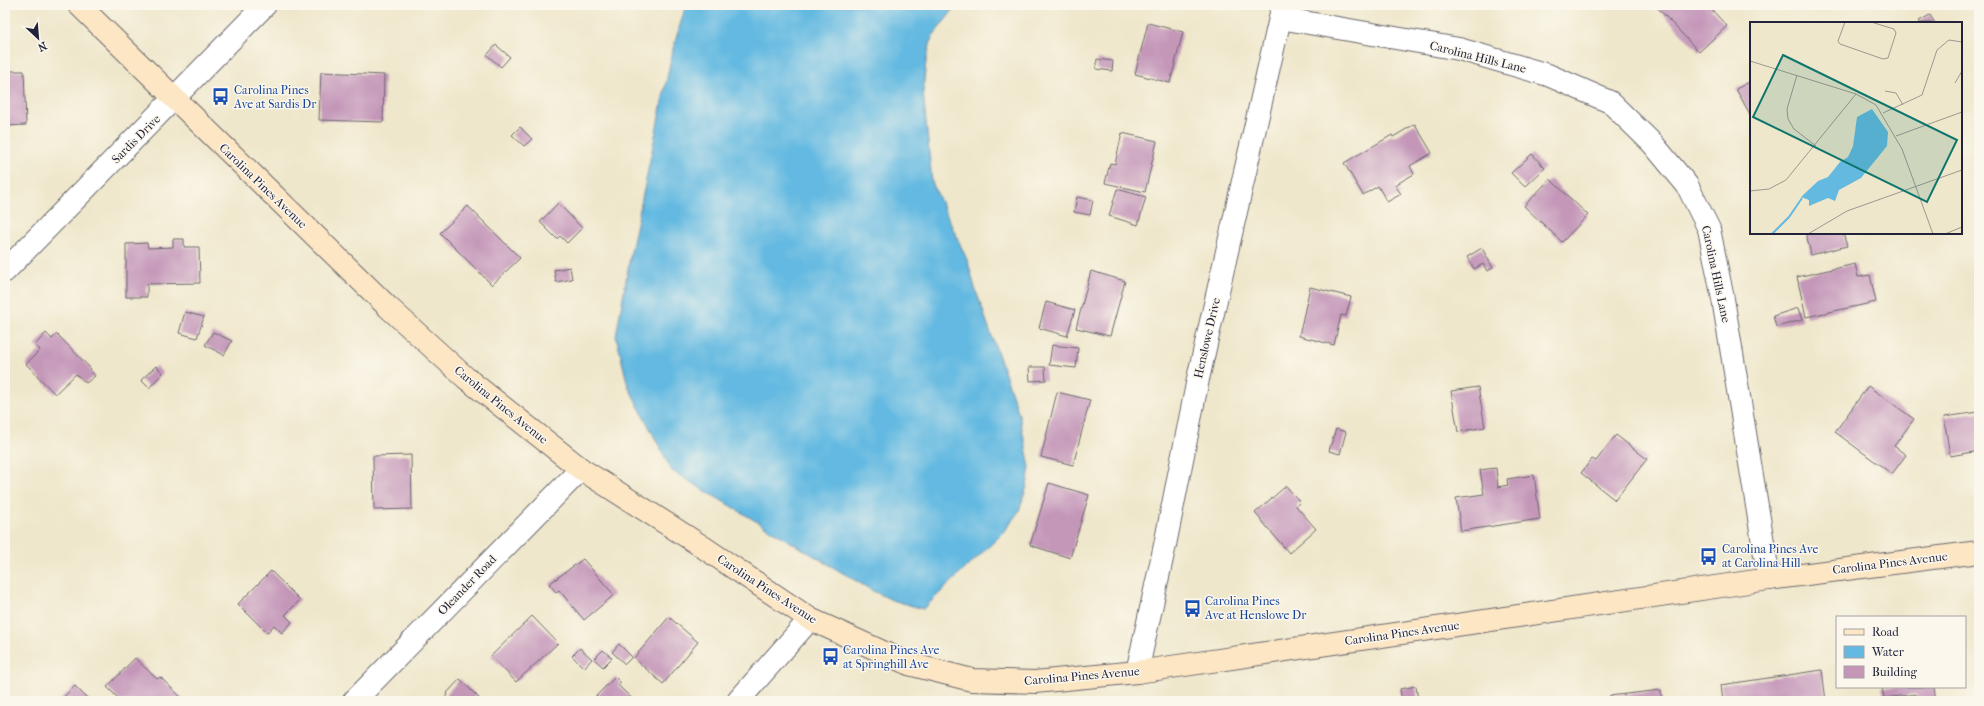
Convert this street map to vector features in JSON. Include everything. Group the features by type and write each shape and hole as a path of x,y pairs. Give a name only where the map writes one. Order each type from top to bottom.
{"street":[{"name":"Carolina Pines Avenue","path":"79,5 388,307 466,378 581,469 810,619 909,664 972,680 1035,682 1137,672 1769,579 1979,552"},
{"name":"Sardis Drive","path":"5,271 265,5"},
{"name":"Carolina Hills Lane","path":"1281,11 1459,49 1548,75 1610,102 1653,144 1687,185 1709,229 1723,299 1769,579"},
{"name":"Henslowe Drive","path":"1137,672 1165,545 1198,379 1281,11"},
{"name":"Oleander Road","path":"354,701 581,469"},
{"path":"738,701 810,619"}],"water":[{"path":"686,5 957,5 932,37 926,61 923,92 932,182 968,262 975,288 1019,414 1030,467 1027,486 1019,511 1003,533 923,609 892,600 873,591 672,471 628,386 616,336 631,252 673,49"}],"building":[{"path":"1655,5 1715,5 1711,9 1727,26 1699,52"},
{"path":"1930,15 1934,22 1920,22"},
{"path":"1148,23 1183,32 1170,83 1135,74"},
{"path":"496,45 510,57 501,67 487,55"},
{"path":"1097,59 1113,61 1112,71 1096,69"},
{"path":"5,71 24,71 26,125 5,126"},
{"path":"321,72 384,75 383,122 319,120"},
{"path":"1750,82 1750,114 1736,89"},
{"path":"1415,124 1432,153 1410,166 1414,174 1395,185 1401,194 1387,202 1378,186 1363,195 1344,163 1392,135 1393,137"},
{"path":"520,127 532,139 524,146 512,135"},
{"path":"1122,133 1157,141 1145,192 1105,183 1110,163 1115,164"},
{"path":"1532,154 1545,168 1525,187 1511,173"},
{"path":"1550,179 1588,215 1562,242 1524,206"},
{"path":"1117,189 1146,197 1138,225 1109,216"},
{"path":"1077,197 1093,200 1090,215 1074,212"},
{"path":"558,203 582,228 567,243 560,236 557,239 540,222"},
{"path":"468,206 520,258 492,285 440,233"},
{"path":"1806,234 1843,234 1847,246 1811,255"},
{"path":"173,239 184,239 184,247 199,247 200,283 147,284 147,297 126,297 126,244 147,243 148,248 173,247"},
{"path":"1482,248 1493,268 1487,271 1483,264 1474,269 1467,257"},
{"path":"1855,264 1858,277 1870,275 1876,302 1806,317 1797,277"},
{"path":"570,267 572,279 556,282 554,270"},
{"path":"1091,271 1125,281 1110,336 1076,328"},
{"path":"1310,287 1351,297 1346,316 1341,315 1334,345 1299,336"},
{"path":"1046,302 1075,310 1067,336 1039,328"},
{"path":"1798,308 1802,320 1776,327 1773,316"},
{"path":"185,312 204,317 197,338 179,333"},
{"path":"213,332 232,341 224,355 205,345"},
{"path":"46,333 52,339 57,334 91,369 90,370 95,376 86,383 76,374 55,394 26,364 40,350 35,345"},
{"path":"1052,345 1078,348 1076,368 1049,365"},
{"path":"156,366 163,373 149,388 141,380"},
{"path":"1029,367 1045,367 1046,380 1030,381"},
{"path":"1868,386 1914,419 1894,446 1906,455 1892,474 1835,432"},
{"path":"1478,387 1485,427 1458,432 1451,391"},
{"path":"1057,392 1090,400 1073,465 1041,457"},
{"path":"1979,412 1979,451 1950,456 1944,417"},
{"path":"1336,429 1346,432 1340,454 1329,451"},
{"path":"1616,435 1647,459 1615,500 1581,473 1592,459 1596,461"},
{"path":"411,455 412,509 374,510 373,456"},
{"path":"1496,468 1498,487 1508,485 1507,479 1534,475 1540,519 1461,531 1456,498 1484,494 1480,470"},
{"path":"1049,483 1089,495 1070,558 1030,545"},
{"path":"1286,486 1300,502 1296,506 1316,529 1289,553 1255,513"},
{"path":"583,559 614,595 584,620 559,590 556,592 549,584"},
{"path":"271,571 300,600 285,615 292,622 282,633 274,625 267,633 238,604"},
{"path":"532,616 558,643 516,682 491,656"},
{"path":"669,617 698,642 663,684 634,658"},
{"path":"619,644 632,657 625,664 612,652"},
{"path":"580,648 592,659 584,668 572,656"},
{"path":"603,650 612,658 603,667 594,659"},
{"path":"135,658 157,679 160,677 185,701 121,701 107,687"},
{"path":"1822,670 1826,701 1723,701 1721,685"},
{"path":"615,677 621,683 618,685 634,701 591,701"},
{"path":"460,679 482,701 442,701"},
{"path":"75,686 90,701 59,701"},
{"path":"1416,686 1418,701 1402,701 1400,689"},
{"path":"1882,688 1934,688 1936,701 1917,701 1916,694 1884,698"},
{"path":"1661,690 1662,701 1610,701 1609,696"}],"place":[{"name":"Carolina Pines Ave at Sardis Dr","path":"221,97"},
{"name":"Carolina Pines Ave at Carolina Hill","path":"1709,556"},
{"name":"Carolina Pines Ave at Henslowe Dr","path":"1192,608"},
{"name":"Carolina Pines Ave at Springhill Ave","path":"830,657"}]}
